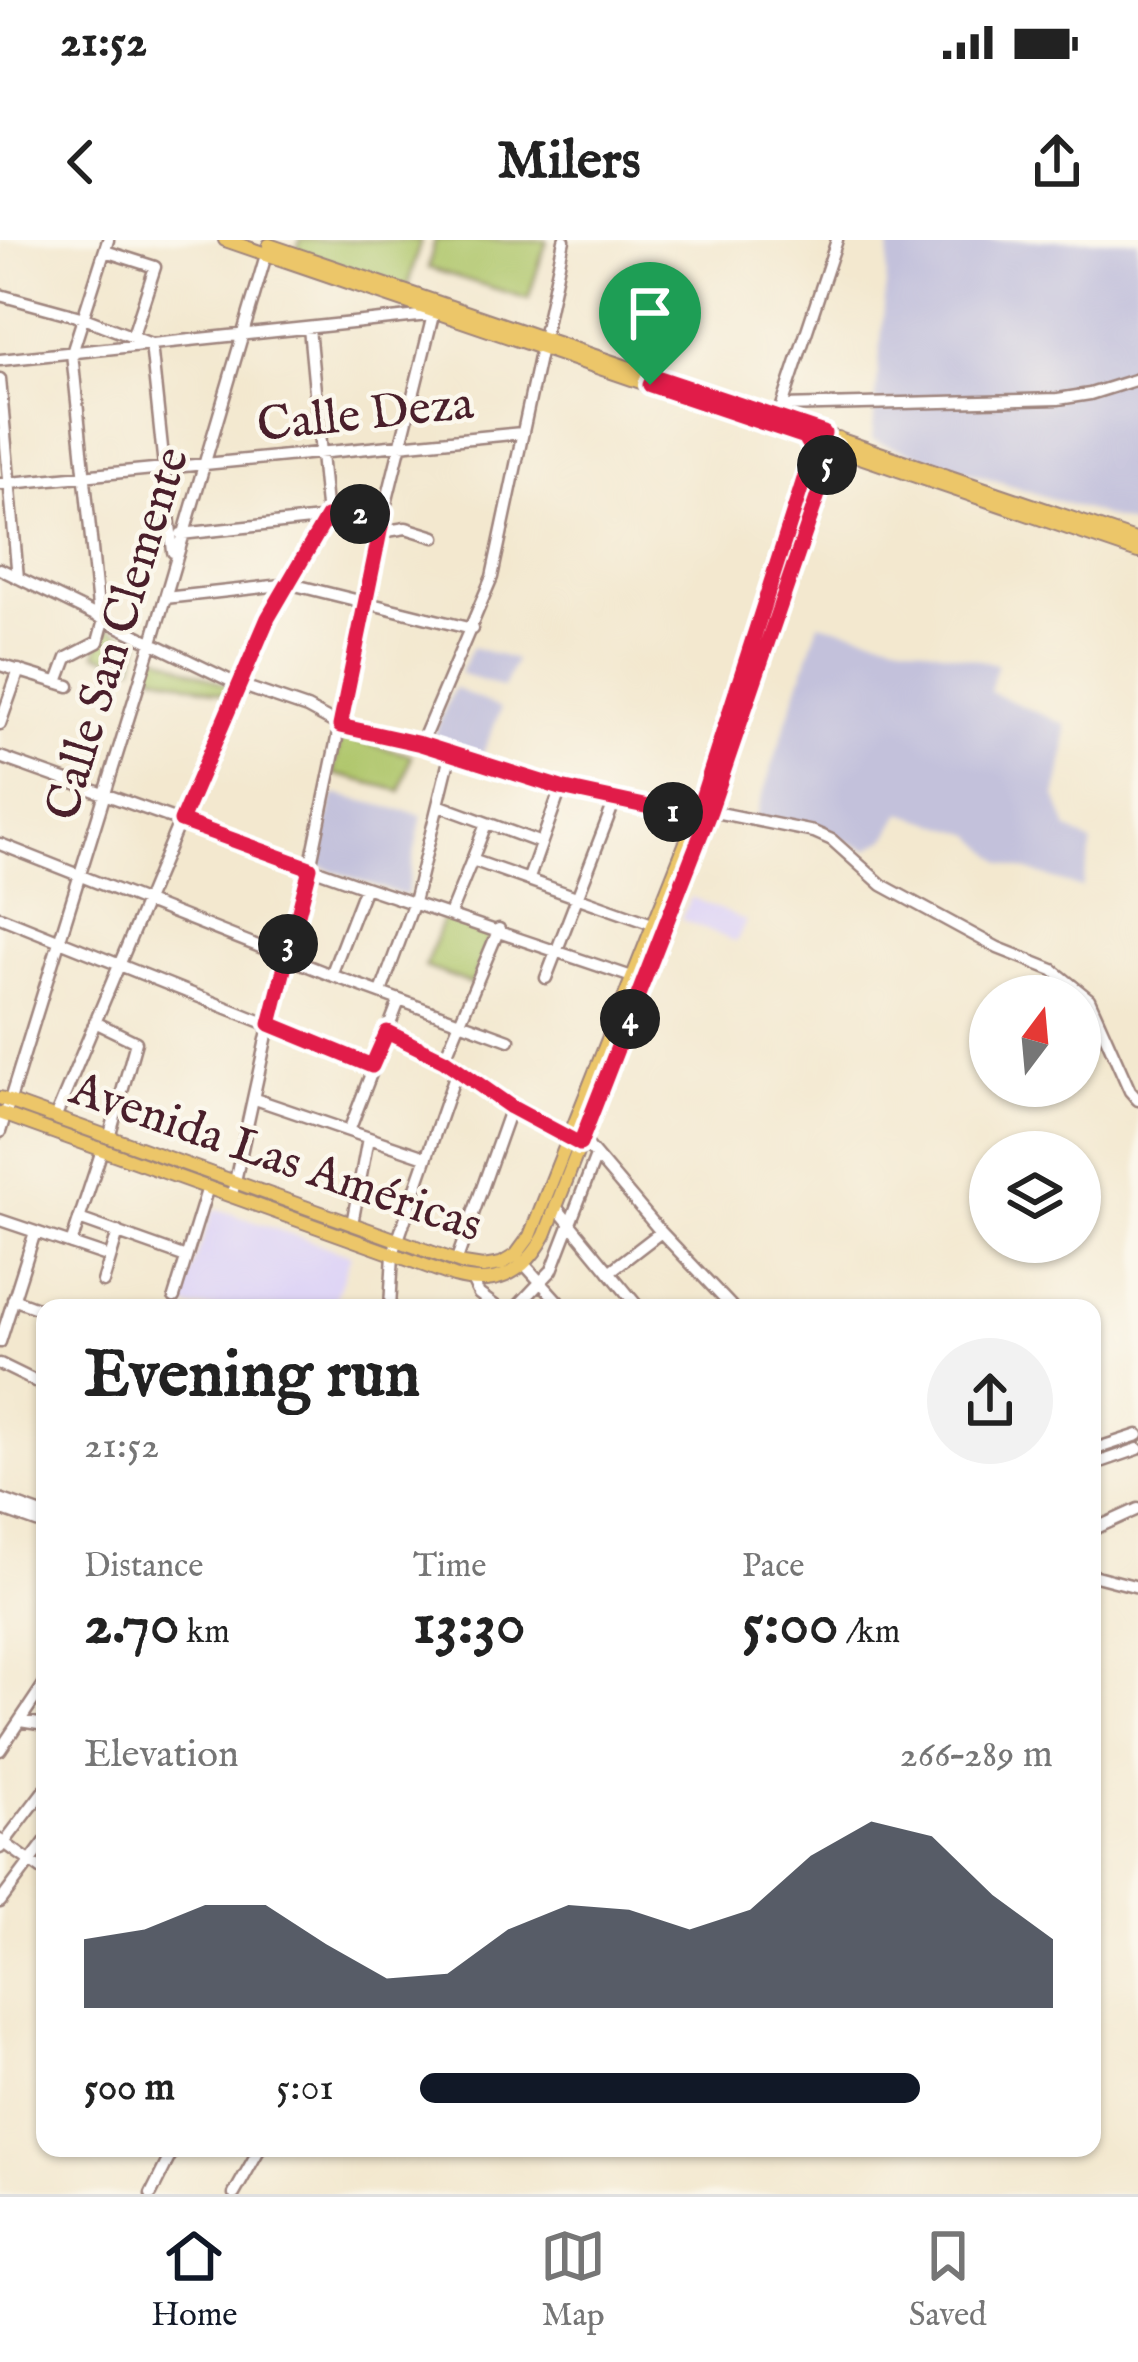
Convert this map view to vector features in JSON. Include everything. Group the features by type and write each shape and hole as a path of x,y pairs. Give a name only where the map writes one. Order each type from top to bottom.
{"main road":[{"path":"225,240 269,247 439,311 652,380 805,437 829,440"},
{"path":"652,380 780,412 829,440 1138,541"},
{"path":"805,437 814,458"},
{"name":"Avenida Las Américas","path":"3,1107 396,1247 492,1266 521,1250 574,1142 704,816 814,458 829,440"},
{"name":"Avenida Las Américas","path":"719,765 829,440"},
{"path":"1024,507 1138,552"},
{"name":"Avenida Las Américas","path":"105,1144 208,1187 234,1190 352,1225 472,1280 496,1280 525,1265 545,1235 574,1142 655,925 704,816"},
{"name":"Avenida Las Américas","path":"3,1107 55,1118 74,1133"}],"street":[{"path":"421,744 492,577 564,240"},
{"path":"837,240 780,412 1058,399 1138,379"},
{"path":"0,665 64,684 67,658 98,642 102,618 73,353 106,246 155,267 133,334"},
{"name":"Calle San Clemente","path":"0,1132 3,1107 81,876 269,247"},
{"path":"0,295 84,317 151,344"},
{"path":"0,360 439,311 384,512 310,868 284,957 234,1190"},
{"path":"55,1118 237,684 268,618 327,517 309,328"},
{"path":"151,344 174,562"},
{"path":"0,379 4,484 18,578"},
{"name":"Calle Deza","path":"4,484 522,433"},
{"path":"182,535 384,512"},
{"path":"380,532 406,529 435,537"},
{"path":"0,569 237,684 307,708 340,726 421,744 561,788 814,832 832,840 882,885 998,949 1053,970 1089,999 1138,1100"},
{"path":"165,598 291,584 472,629"},
{"path":"0,724 19,670"},
{"path":"381,992 414,902 450,756"},
{"path":"0,757 635,978"},
{"path":"529,878 561,788"},
{"path":"546,978 615,800"},
{"path":"438,805 541,843"},
{"path":"450,914 486,824"},
{"path":"0,844 509,1040"},
{"path":"472,860 655,925"},
{"path":"331,975 365,887"},
{"path":"0,917 372,1066"},
{"path":"444,1060 499,929"},
{"path":"349,1131 399,1001"},
{"path":"71,1244 136,1042 95,1022"},
{"path":"387,1032 444,1060 511,1107 596,1156 725,1299"},
{"path":"391,1299 396,1247 458,1070"},
{"path":"255,1099 425,1157"},
{"path":"456,1262 511,1107"},
{"path":"352,1225 368,1138"},
{"path":"525,1299 553,1270 596,1156"},
{"path":"174,1297 208,1187"},
{"path":"556,1207 632,1299"},
{"path":"0,1220 110,1257"},
{"path":"79,1220 186,1257"},
{"path":"0,1342 35,1232"},
{"path":"103,1282 118,1232"},
{"path":"610,1272 661,1232"},
{"path":"525,1265 557,1299"},
{"path":"472,1280 486,1299"},
{"path":"13,1300 36,1308"},
{"path":"0,1364 36,1382"},
{"path":"1101,1447 1138,1435"},
{"path":"1101,1462 1138,1449"},
{"path":"0,1499 36,1512"},
{"path":"0,1509 36,1522"},
{"path":"1101,1525 1138,1509"},
{"path":"1122,1513 1138,1520"},
{"path":"1101,1577 1138,1587"},
{"path":"0,1750 36,1697"},
{"path":"20,1721 36,1724"},
{"path":"36,1800 1,1844 36,1866"},
{"path":"0,1902 36,1854"},
{"path":"151,2194 170,2157"},
{"path":"234,2194 255,2157"}],"shaded area":[{"path":"890,240 1138,240 1138,527 872,440"},
{"path":"819,623 997,664 990,692 1066,725 1056,796 1068,829 1092,844 1082,888 1003,863 974,835 901,813 886,839 868,849 755,819"},
{"path":"472,647 515,660 503,688 460,673"},
{"path":"454,688 501,709 481,758 475,755 471,761 429,746"},
{"path":"334,794 422,815 406,896 316,865"},
{"path":"691,897 746,921 736,942 681,919"},
{"path":"213,1210 351,1255 335,1299 182,1299"}],"green space":[{"path":"300,240 421,240 407,288 297,251"},
{"path":"435,240 547,240 528,299 428,268"},
{"path":"105,626 140,642 134,666 96,654"},
{"path":"153,653 232,688 229,696 148,672"},
{"path":"341,737 411,755 401,791 333,774"},
{"path":"444,916 489,932 472,984 425,967"}],"route":[{"path":"654,376 824,433 820,442 834,448 710,811 580,1144 511,1107 444,1060 387,1032 372,1066 270,1024 310,868 181,821 268,618 327,517 384,512 340,726 421,744 561,788 696,817 814,458 805,437 650,385 654,376"}]}
